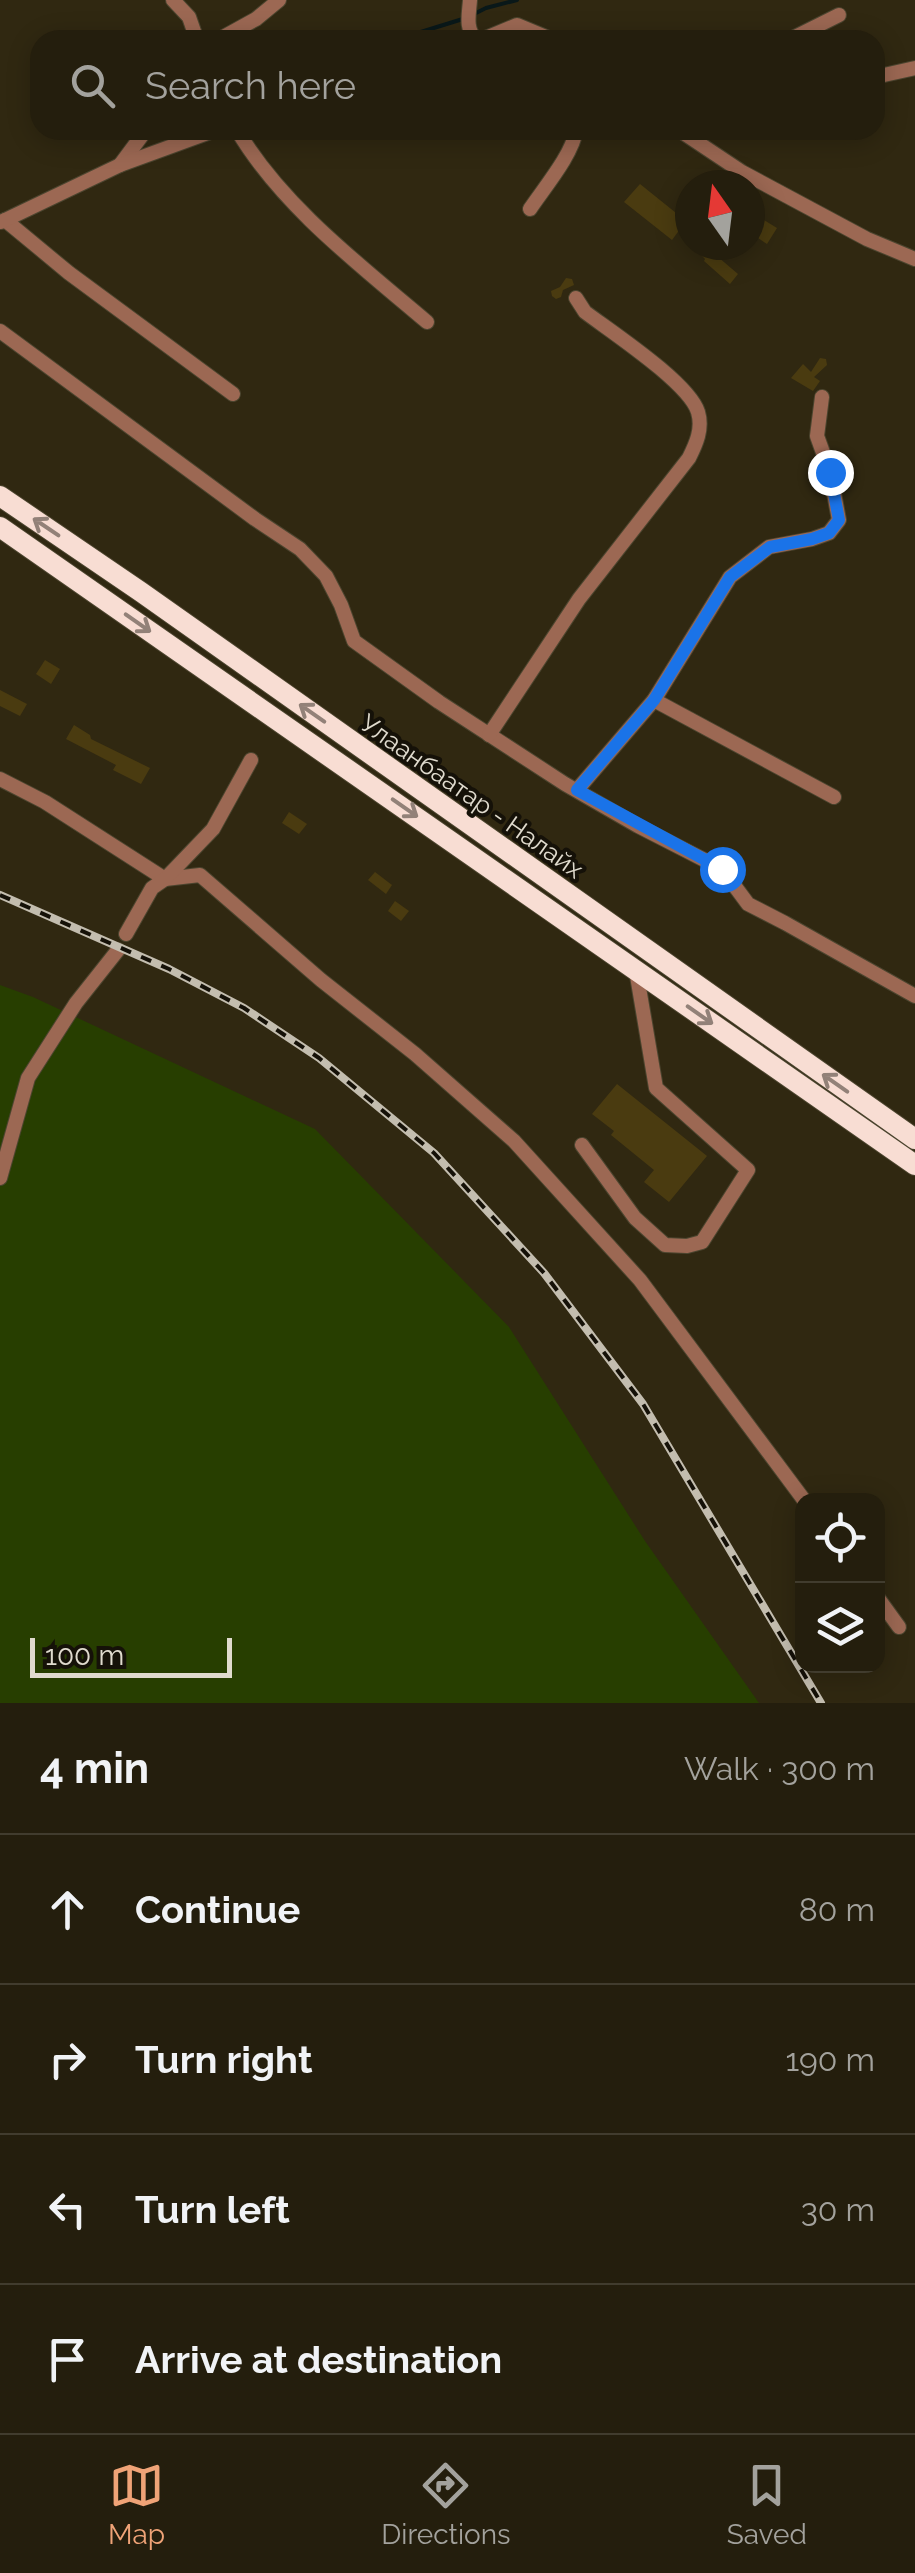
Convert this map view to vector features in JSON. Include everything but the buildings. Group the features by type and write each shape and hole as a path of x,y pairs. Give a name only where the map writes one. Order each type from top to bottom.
{"highway":[{"name":"Улаанбаатар - Налайх","path":"0,496 915,1139"},
{"name":"Улаанбаатар - Налайх","path":"0,528 915,1165"}],"street":[{"path":"173,0 188,17 193,30"},
{"path":"235,30 280,0"},
{"path":"469,30 470,0"},
{"path":"809,30 838,15"},
{"path":"504,30 517,25 529,30"},
{"path":"885,75 915,68"},
{"path":"120,165 139,140"},
{"path":"189,140 120,165 2,221 233,394"},
{"path":"244,140 255,160 285,192 346,252 427,322"},
{"path":"530,209 574,140"},
{"path":"695,140 853,232 915,259"},
{"path":"488,736 579,599 689,458 700,428 699,415 686,390 586,312 576,298"},
{"path":"0,331 300,549 326,576 354,641 488,736 722,869 748,904 915,996"},
{"path":"577,790 654,700 730,577 770,547 829,533 839,520 830,472 817,436 822,397"},
{"path":"654,700 834,797"},
{"path":"126,934 152,888 166,879 214,829 251,760"},
{"path":"0,778 166,879 200,875 514,1141 640,1280 799,1493"},
{"path":"0,1178 28,1078 76,1003 118,950"},
{"path":"582,1146 635,1218 665,1246 702,1242 748,1170 656,1088 636,970"},
{"path":"885,1608 899,1627"}],"green space":[{"path":"0,985 315,1129 509,1327 645,1541 759,1703 0,1703"}],"waterway":[{"path":"474,14 517,0"},
{"path":"427,30 466,18"}],"railway":[{"path":"0,895 169,969 244,1008 319,1058 434,1153 544,1273 643,1404 821,1703"}],"route":[{"path":"722,869 577,790 654,700 730,577 770,547 829,533 839,520 830,472"}]}
